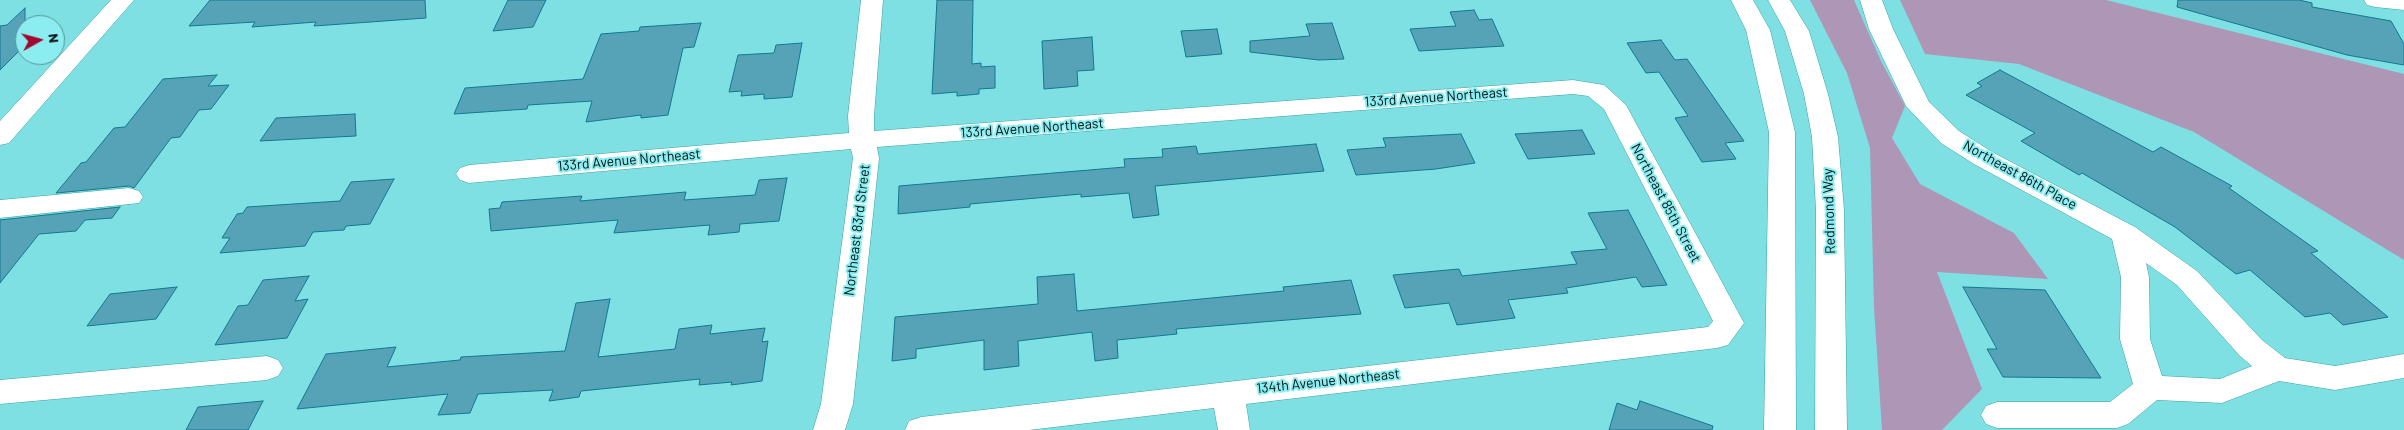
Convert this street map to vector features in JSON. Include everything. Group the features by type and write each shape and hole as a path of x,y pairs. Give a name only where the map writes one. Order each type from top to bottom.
{"street":[{"path":"0,137 123,0"},
{"name":"Northeast 83rd Street","path":"829,430 837,404 866,158 862,140 861,116 872,0"},
{"path":"1742,0 1758,30 1782,132 1780,430"},
{"name":"Redmond Way","path":"1780,0 1797,31 1816,94 1825,137 1830,210 1831,430"},
{"name":"Northeast 86th Place","path":"1872,0 1881,29 1918,106 1950,137 1983,158 2125,234 2187,278 2251,348 2277,369"},
{"path":"2375,0 2404,3"},
{"name":"133rd Avenue Northeast","path":"470,174 862,140 1573,87 1595,90"},
{"name":"Northeast 85th Street","path":"1595,90 1614,105 1730,323"},
{"path":"0,209 129,197"},
{"path":"2125,234 2134,277 2135,339 2150,388"},
{"name":"134th Avenue Northeast","path":"921,430 1716,338 1730,323"},
{"path":"1997,415 2117,415 2150,388 2222,392 2277,369 2335,378 2404,366"},
{"path":"0,392 267,368"},
{"path":"1228,393 1234,430"}],"shaded area":[{"path":"1810,0 1854,0 1881,61 1905,106 1892,138 1920,184 2014,233 2048,279 1937,272 1982,389 1942,430 1882,430 1874,308 1870,148 1847,73"},
{"path":"1900,0 2106,0 2404,74 2404,260 2194,132 2019,64 1925,54"}],"building":[{"path":"210,0 425,0 426,18 314,26 316,22 252,27 255,22 189,26"},
{"path":"508,0 546,0 533,27 493,31"},
{"path":"937,0 973,0 972,64 981,63 981,67 995,66 995,88 979,89 979,94 957,96 957,92 932,94"},
{"path":"2178,0 2299,0 2312,3 2312,7 2391,21 2404,44 2404,65 2347,55 2177,7"},
{"path":"25,8 25,15 18,15"},
{"path":"1474,10 1479,20 1492,19 1504,46 1419,51 1410,29 1456,26 1450,12"},
{"path":"15,17 15,55 0,70 0,26 7,25"},
{"path":"701,23 694,47 683,48 668,115 641,118 641,115 586,122 592,101 528,105 527,109 454,114 465,88 583,79 601,34 639,31 640,27"},
{"path":"1332,23 1344,59 1319,60 1250,52 1250,41 1310,36 1306,24"},
{"path":"1217,29 1222,54 1186,57 1181,31"},
{"path":"1092,37 1094,70 1077,71 1078,86 1044,89 1042,41"},
{"path":"1661,40 1675,60 1687,59 1744,141 1725,143 1736,159 1702,162 1675,118 1688,116 1659,72 1646,73 1627,43"},
{"path":"802,43 792,97 764,99 764,94 741,96 742,91 729,92 738,55 774,53 776,45"},
{"path":"2000,70 2153,152 2161,147 2232,186 2229,188 2318,251 2311,253 2388,317 2343,325 2330,313 2305,317 2250,270 2236,274 2175,227 2082,173 2079,175 2021,141 2035,133 1966,95 1982,86 1977,83"},
{"path":"217,75 208,86 229,85 211,109 199,110 180,137 171,138 134,188 129,186 56,193 81,163 86,162 114,128 125,127 163,79"},
{"path":"355,114 356,136 260,141 276,118"},
{"path":"1582,130 1595,154 1528,159 1515,134"},
{"path":"1461,134 1475,163 1436,169 1356,175 1347,150 1386,147 1383,138"},
{"path":"1316,144 1324,171 1155,186 1159,215 1133,218 1129,193 1081,197 1081,194 970,204 970,207 898,214 899,186 1125,167 1124,159 1163,157 1162,149 1196,146 1198,154"},
{"path":"787,178 779,221 740,224 739,232 708,235 710,225 614,233 618,220 491,231 489,209 500,208 502,202 582,196 580,201 686,192 684,200 755,195 759,180"},
{"path":"394,179 370,224 346,226 344,230 313,232 305,246 220,253 230,238 222,238 237,214 243,213 247,207 340,201 351,182"},
{"path":"120,207 112,218 85,220 76,231 39,234 0,283 0,220"},
{"path":"1628,210 1667,285 1642,287 1636,277 1566,288 1568,293 1508,300 1515,318 1457,325 1449,303 1405,308 1393,275 1459,269 1462,276 1577,264 1571,252 1607,249 1588,213"},
{"path":"1074,274 1077,311 1284,291 1283,287 1351,280 1361,314 1176,329 1177,334 1117,340 1118,358 1095,361 1092,332 1018,341 1019,366 984,370 984,340 916,349 916,358 892,361 895,317 1038,304 1037,277"},
{"path":"309,276 295,301 308,299 287,338 215,345 238,306 248,305 263,280"},
{"path":"177,287 156,319 87,326 110,294"},
{"path":"1963,287 2045,290 2101,378 2003,377 1987,349 1997,349"},
{"path":"610,299 598,357 675,349 679,329 712,325 710,334 765,328 762,342 768,341 762,381 731,385 732,382 699,385 700,379 581,391 579,397 549,401 553,390 478,394 470,413 438,415 448,394 297,409 326,354 396,347 387,367 460,360 461,357 565,351 576,303"},
{"path":"263,401 248,430 186,430 198,407"},
{"path":"1640,401 1713,426 1712,430 1609,430 1617,403 1637,410"}]}
